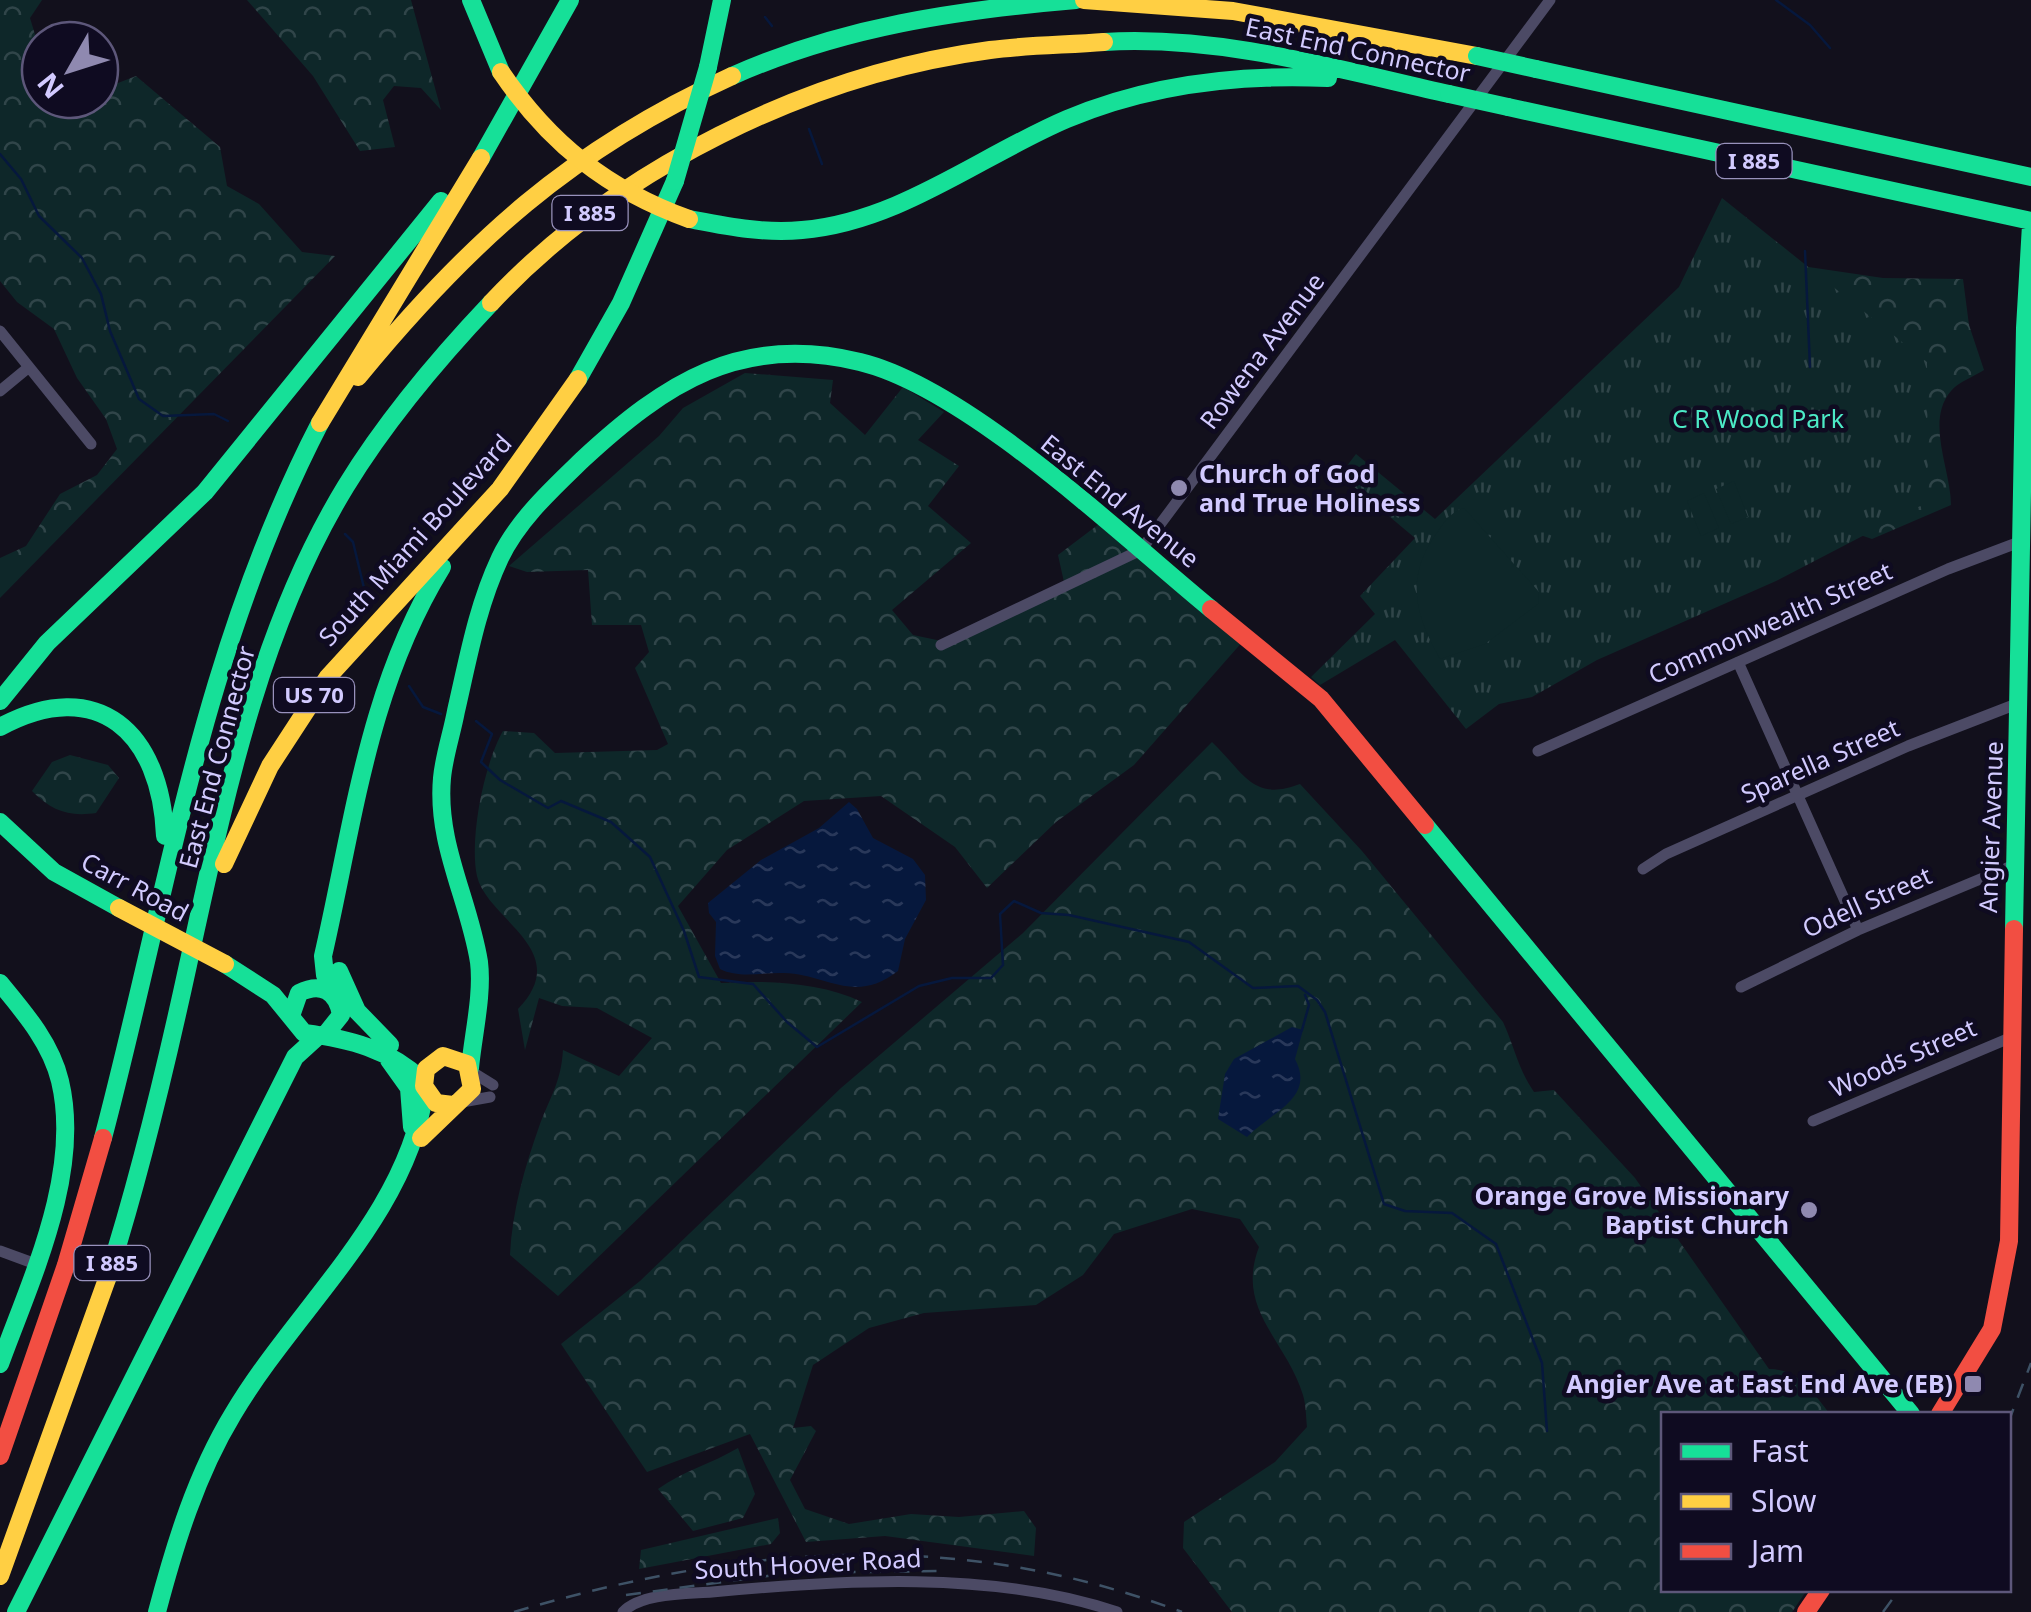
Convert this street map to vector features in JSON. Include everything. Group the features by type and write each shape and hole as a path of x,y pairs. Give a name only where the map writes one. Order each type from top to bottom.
{"main road":[{"path":"471,0 501,72 541,127 582,164 629,195 689,220 756,231 846,224 909,202 1067,119 1173,86 1273,76 1400,83"},
{"path":"296,470 368,337 534,72 570,0"},
{"name":"South Miami Boulevard","path":"195,941 243,818 300,713 374,621 497,492 600,345 642,264 675,180 708,67 722,0"},
{"name":"I 885","path":"0,1456 45,1329 96,1159 161,878 236,610 296,470 364,370 441,276 531,194 631,124 739,70 853,30 972,7 1076,0"},
{"name":"East End Connector","path":"1084,0 1170,4 1324,22 2031,177"},
{"path":"1234,0 1324,22"},
{"name":"East End Connector","path":"195,941 255,694 290,598 340,494 403,398 458,332 530,261 598,207 694,147 785,105 866,77 993,50 1079,42 1195,44 1286,57 2031,223"},
{"path":"0,700 47,643 168,532 224,471 452,188 534,72"},
{"name":"Angier Avenue","path":"1941,1412 1984,1347 2001,1298 2009,1241 2021,1071 2012,1037 2014,865 2031,223"},
{"name":"East End Avenue","path":"470,1070 472,1017 479,978 477,951 446,851 441,796 445,748 476,620 501,556 526,518 654,396 709,368 752,356 798,353 862,362 926,390 978,421 1321,698 1909,1412"},
{"path":"458,1104 436,1103 408,1066 356,1026 338,1000 323,962 378,706 394,652 418,603 497,492"},
{"path":"0,727 30,710 70,705 96,710 129,730 152,759 162,784 166,823 161,878"},
{"name":"Carr Road","path":"1,821 42,863 119,908 256,980 306,988"},
{"path":"332,928 338,969 354,1005 386,1049 412,1096 410,1150"},
{"name":"I 885","path":"0,1576 57,1428 114,1257 195,941"},
{"name":"Carr Road","path":"256,980 291,1016"},
{"path":"0,982 47,1047 62,1084 66,1109 62,1168 0,1364"},
{"path":"16,1612 295,1057 321,1036 338,1023 338,1000 324,988 306,988 294,1000 291,1016 300,1031 321,1036 346,1036 386,1049 437,1058 456,1057 470,1070 472,1088 410,1150"},
{"path":"157,1612 186,1512 220,1435 268,1358 379,1204 410,1150 424,1114 424,1086 437,1058 472,1017"}],"street":[{"name":"Rowena Avenue","path":"941,645 1141,550 1550,0"},
{"path":"0,331 91,444"},
{"path":"0,391 29,367"},
{"name":"Commonwealth Street","path":"1538,750 2022,541"},
{"path":"1738,662 1858,930"},
{"name":"Sparella Street","path":"1644,869 1666,854 1797,796 2019,704"},
{"name":"Odell Street","path":"1741,988 1858,930 2014,865"},
{"name":"Woods Street","path":"1813,1121 2012,1037"},
{"path":"458,1104 491,1091 470,1070"},
{"path":"0,1250 33,1263"},
{"name":"South Hoover Road","path":"624,1612 651,1600 702,1593 890,1582 1031,1594 1117,1612"}],"green space":[{"path":"0,0 42,0 31,20 20,20 20,120 120,120 120,82 136,76 220,147 227,186 259,204 302,252 335,256 0,598 0,558 26,546 60,494 97,475 117,449 106,419 77,378 54,329 17,302 0,281"},
{"path":"247,0 411,0 441,110 421,88 394,86 383,100 395,147 360,151 313,76"},
{"name":"C R Wood Park","path":"1722,198 1927,362 1928,502 1776,581 1597,660 1532,697 1499,704 1466,729 1395,640 1320,685 1311,677 1375,614 1360,596 1415,538 1340,475 1356,454 1435,519 1679,287"},
{"path":"1774,262 1883,278 1963,279 1969,325 1984,370 1954,388 1940,417 1951,505 1872,539 1840,528"},
{"path":"745,373 833,380 830,403 865,435 903,387 944,412 918,440 959,466 928,506 971,543 892,610 913,635 951,643 1066,591 1058,555 1099,524 1244,640 1134,765 1056,822 987,888 955,847 881,796 804,801 727,850 678,906 721,983 793,984 829,990 862,1002 558,1296 510,1255 520,1189 558,1080 563,1050 619,1076 652,1038 597,1008 562,1006 539,998 525,1050 518,1009 533,988 537,970 523,937 484,892 477,876 475,842 480,802 503,731 534,733 555,753 657,750 668,744 635,668 649,652 641,625 592,625 588,570 527,572 509,566 659,436 683,408"},
{"path":"1734,481 1748,517 1731,524 1716,489"},
{"path":"1704,493 1719,528 1701,536 1687,501"},
{"path":"1464,508 1539,592 1538,604 1485,644 1440,659 1424,627 1417,581 1426,550 1436,534 1451,515"},
{"path":"1212,742 1260,787 1271,790 1300,784 1362,851 1503,1022 1534,1092 1554,1090 1635,1178 1769,1369 1797,1378 1828,1412 1661,1412 1661,1592 1806,1592 1792,1612 1232,1612 1183,1548 1184,1522 1275,1462 1307,1427 1304,1399 1295,1375 1266,1324 1253,1289 1259,1247 1240,1219 1192,1209 1114,1234 1083,1275 1036,1305 924,1313 869,1328 813,1365 793,1428 811,1426 816,1431 790,1480 805,1509 849,1524 911,1514 959,1517 1024,1511 1036,1528 1034,1556 885,1536 806,1542 750,1434 647,1472 561,1344 640,1281 841,1088 1023,933"},
{"path":"70,755 108,765 119,778 96,813 61,811 32,791 52,762"},
{"path":"738,1448 755,1494 743,1518 693,1531 658,1489"},
{"path":"778,1518 780,1533 771,1544 639,1569 641,1550"}],"water":[{"path":"849,802 873,838 913,859 925,875 926,900 905,939 898,971 882,981 854,987 799,975 744,974 720,969 715,956 716,922 708,903 761,860 819,828"},
{"path":"1292,1027 1303,1030 1295,1059 1300,1084 1288,1103 1247,1137 1218,1119 1225,1074 1234,1059"}],"waterway":[{"path":"1776,0 1810,25 1830,48"},
{"path":"765,17 772,26"},
{"path":"809,129 822,164"},
{"path":"0,154 21,179 39,216 82,258 101,294 110,331 139,399 163,416 214,414 228,421"},
{"path":"1805,251 1810,367"},
{"path":"345,534 353,542 364,588"},
{"path":"409,686 423,707 441,714"},
{"path":"476,721 492,734 481,762 500,780 548,808 561,801 611,822 650,857 684,931 699,977 753,984 787,1022 817,1047 919,986 952,978 991,978 1003,965 1000,914 1014,901 1041,913 1069,915 1189,942 1253,988 1298,986 1317,1000 1325,1012 1384,1204 1405,1211 1452,1213 1496,1244 1542,1363 1547,1431"},
{"path":"1302,1030 1309,1005 1305,995"}],"railway":[{"path":"2011,1415 2031,1363"},
{"path":"514,1612 682,1572 766,1560 848,1555 931,1557 1014,1567 1098,1585 1182,1612"},
{"path":"626,1595 789,1573 940,1571"},
{"path":"1883,1612 1898,1592"}],"traffic: fast":[{"path":"471,0 501,72"},
{"path":"481,158 570,0"},
{"path":"708,67 722,0"},
{"path":"732,76 815,45 901,23 1076,0"},
{"path":"1104,42 1148,41 1235,49 1449,94"},
{"path":"1477,56 1536,69"},
{"path":"675,181 708,67"},
{"path":"1536,69 2031,177"},
{"path":"689,219 774,231 838,224 906,201 1067,119 1130,97 1228,80 1328,78"},
{"path":"1449,94 1508,107"},
{"path":"1508,107 2031,221"},
{"path":"578,379 621,303 675,181"},
{"path":"0,701 47,643 205,492 441,201"},
{"path":"2014,929 2025,328 2031,225"},
{"path":"107,1279 151,1123 247,718 289,599 315,541 378,437 491,303"},
{"path":"470,1068 479,1001 479,962 448,849 441,802 444,761 479,614 500,558 536,506 613,432 675,388 708,371 778,354 860,362 902,377 948,401 1043,468 1211,609"},
{"path":"103,1138 216,685 279,510 320,423"},
{"path":"335,995 325,975 323,956 366,756 397,659 442,567"},
{"path":"0,727 35,712 67,707 94,711 118,723 137,742 151,768 161,800 165,836"},
{"path":"0,822 54,872 119,908"},
{"path":"1425,825 1909,1412"},
{"path":"225,964 273,995 304,1033 383,1053 423,1081"},
{"path":"339,971 357,1011 390,1045"},
{"path":"0,983 50,1054 60,1081 65,1116 59,1189 50,1225 0,1364"},
{"path":"291,1016 299,993 314,988 327,991 336,1000 341,1015 325,1035"},
{"path":"16,1612 295,1057 317,1037"},
{"path":"389,1060 409,1088 412,1127"},
{"path":"157,1612 188,1510 220,1437 258,1375 373,1220 397,1179 414,1136 425,1090"}],"traffic: slow":[{"path":"1084,0 1233,11 1477,56"},
{"path":"491,303 596,210 656,170 786,105 922,62 1004,48 1104,42"},
{"path":"501,72 539,121 583,161 632,194 689,219"},
{"path":"358,377 441,283 526,203 621,135 732,76"},
{"path":"320,423 481,158"},
{"path":"224,864 270,766 328,677 500,489 578,379"},
{"path":"119,908 225,964"},
{"path":"421,1138 472,1089 467,1064 443,1056 426,1069 424,1086 436,1103 453,1105"},
{"path":"0,1576 107,1279"}],"traffic: jam":[{"path":"1211,609 1321,699 1425,825"},
{"path":"1941,1412 1992,1329 2009,1241 2014,929"},
{"path":"0,1456 66,1265 103,1138"},
{"path":"1806,1612 1820,1592"}],"place":[{"name":"Church of God and True Holiness","path":"1179,488"},
{"name":"Orange Grove Missionary Baptist Church","path":"1809,1210"},
{"name":"Angier Ave at East End Ave (EB)","path":"1973,1384"}]}
